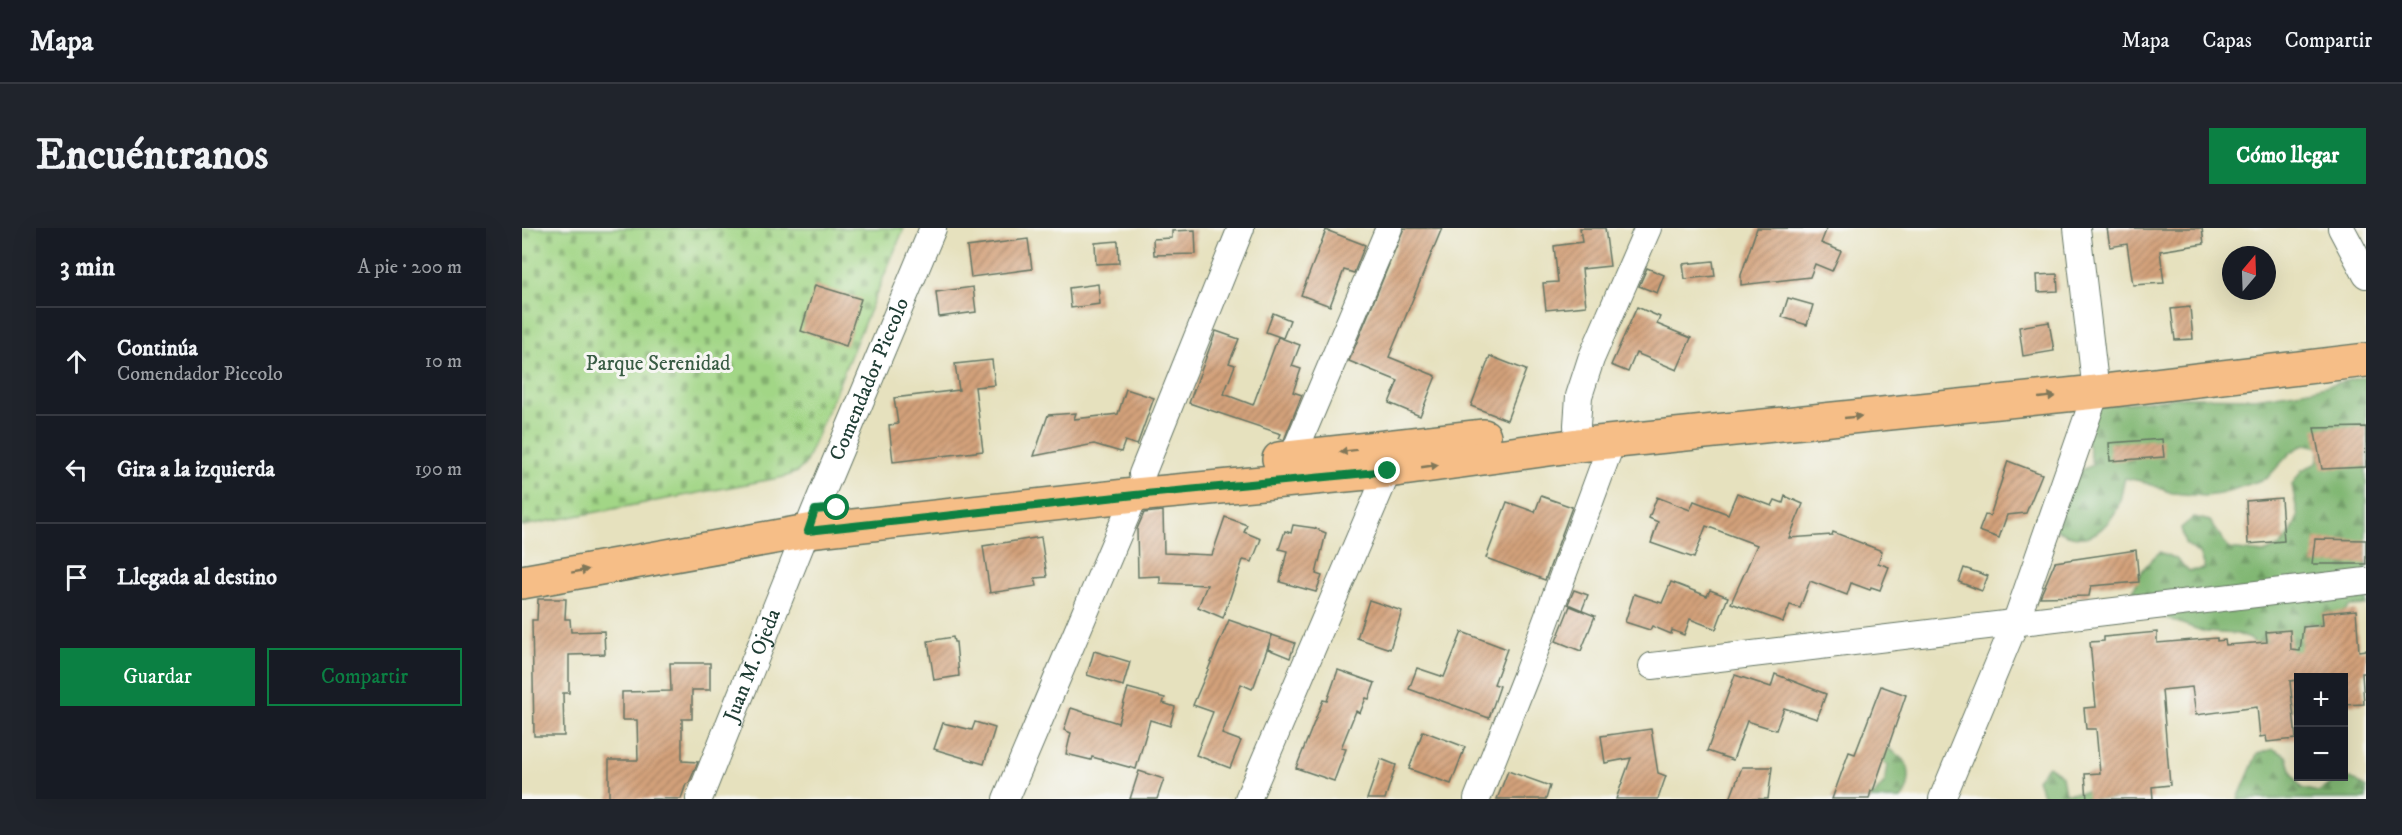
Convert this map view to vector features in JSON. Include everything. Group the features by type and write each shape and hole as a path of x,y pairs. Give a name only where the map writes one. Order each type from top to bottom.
{"main road":[{"path":"522,559 812,521 1138,485 1388,471 1577,435 1612,442 2094,381 2366,340"},
{"path":"1138,485 1292,458 1577,435 2094,381 2366,360"},
{"path":"522,582 812,521"}],"street":[{"name":"Comendador Piccolo","path":"812,521 933,228"},
{"path":"1006,799 1138,485 1241,228"},
{"path":"1292,458 1389,228"},
{"path":"1577,435 1579,396 1591,359 1647,228"},
{"path":"1942,799 2016,621 2094,381 2077,228"},
{"path":"2341,228 2366,275"},
{"path":"1477,799 1527,673 1612,442"},
{"path":"1248,799 1388,471"},
{"name":"Juan M. Ojeda","path":"699,799 812,521"},
{"path":"1652,666 2366,581"}],"green space":[{"name":"Parque Serenidad","path":"522,228 904,228 805,464 797,472 784,477 522,526"},
{"path":"2366,376 2366,605 2350,606 2329,622 2304,623 2305,639 2299,673 2294,673 2294,710 2254,672 2253,640 2237,634 2205,632 2157,615 2143,606 2133,591 2144,569 2160,552 2176,559 2189,571 2205,569 2199,554 2185,543 2181,528 2194,517 2210,521 2229,549 2264,553 2280,546 2291,533 2298,517 2292,485 2302,470 2317,463 2320,447 2305,444 2291,452 2267,478 2220,494 2205,496 2172,493 2141,481 2125,478 2116,511 2109,521 2094,534 2077,537 2048,525 2077,472 2093,465 2085,434 2099,406 2184,397 2255,398 2309,390"},
{"path":"1877,741 1900,756 1907,766 1909,781 1904,796 1901,799 1841,799 1874,795 1885,782 1888,765 1873,757"},
{"path":"2273,749 2287,756 2294,781 2297,781 2301,788 2318,792 2334,782 2348,781 2351,778 2366,788 2366,799 2238,799 2257,754"},
{"path":"2048,766 2062,776 2065,793 2083,792 2099,785 2121,799 2048,799 2043,795 2037,779"}],"building":[{"path":"1404,228 1442,228 1389,357 1436,376 1420,416 1389,403 1398,381 1349,361"},
{"path":"1580,228 1605,228 1610,266 1582,269 1586,306 1546,310 1543,283 1558,282 1554,246 1582,242"},
{"path":"1757,228 1827,228 1821,243 1841,251 1832,271 1815,264 1810,277 1741,285 1741,275"},
{"path":"2107,228 2202,228 2204,244 2160,251 2164,283 2133,285 2127,244 2110,247"},
{"path":"1195,230 1196,254 1154,255 1153,239 1172,238 1172,231"},
{"path":"1326,230 1365,245 1354,273 1344,270 1330,306 1301,295"},
{"path":"1028,239 1032,269 971,277 967,247"},
{"path":"1118,241 1119,263 1096,264 1095,243"},
{"path":"1713,261 1715,276 1685,279 1683,264"},
{"path":"1647,268 1664,275 1657,293 1639,286"},
{"path":"2057,274 2058,291 2038,292 2037,275"},
{"path":"1098,284 1100,304 1071,308 1069,288"},
{"path":"815,285 861,299 846,346 801,331"},
{"path":"973,287 976,312 939,317 936,292"},
{"path":"1788,298 1813,305 1807,325 1782,317"},
{"path":"1637,307 1660,317 1657,324 1691,338 1677,370 1636,353 1628,372 1611,365"},
{"path":"2190,307 2193,339 2175,340 2171,309"},
{"path":"1273,313 1290,320 1283,338 1266,332"},
{"path":"2049,322 2054,351 2023,356 2019,327"},
{"path":"1216,331 1239,339 1229,363 1235,365 1224,394 1253,405 1278,337 1300,345 1292,366 1301,369 1293,392 1302,395 1284,440 1279,438 1281,434 1189,403"},
{"path":"1490,356 1526,370 1507,420 1471,406"},
{"path":"992,360 995,385 975,387 983,451 893,462 889,425 898,424 894,398 959,390 955,364"},
{"path":"1126,389 1154,398 1137,445 1125,441 1121,452 1094,444 1034,456 1048,415 1076,413 1074,419 1118,414"},
{"path":"2366,427 2366,467 2322,469 2314,428"},
{"path":"2162,439 2164,457 2110,461 2109,443"},
{"path":"2008,461 2042,474 2026,513 2007,515 1999,538 1979,531 1985,515 1990,516"},
{"path":"1737,493 1772,506 1775,500 1783,503 1785,496 1803,504 1789,538 1832,535 1833,532 1882,551 1878,563 1889,567 1880,590 1871,587 1870,590 1851,583 1847,595 1810,581 1800,608 1790,605 1783,622 1731,603 1757,545 1706,526 1694,558 1651,543 1658,522 1649,518 1657,497 1690,510 1694,501 1728,514"},
{"path":"1541,496 1572,507 1545,580 1486,558 1507,502 1535,512"},
{"path":"2281,498 2284,541 2248,544 2246,501"},
{"path":"1163,511 1164,553 1212,555 1225,517 1247,525 1244,532 1261,539 1252,562 1243,560 1223,618 1198,607 1207,585 1160,583 1160,576 1138,577 1137,529 1144,513"},
{"path":"1293,525 1314,528 1326,533 1316,574 1322,576 1316,592 1280,582 1287,551 1279,549 1285,531 1291,533"},
{"path":"1041,537 1047,577 1035,578 1037,586 990,593 983,546"},
{"path":"2315,539 2366,540 2366,564 2312,564"},
{"path":"2136,550 2139,582 2091,586 2089,596 2040,597 2055,562"},
{"path":"1964,568 1988,576 1982,591 1959,582"},
{"path":"1671,582 1707,596 1710,590 1728,597 1716,629 1690,619 1684,635 1672,630 1671,634 1652,626 1650,630 1625,622 1634,594 1662,603"},
{"path":"1574,590 1588,595 1582,610 1568,604"},
{"path":"538,599 566,599 565,619 570,619 571,632 604,631 605,654 569,655 569,693 563,693 564,736 534,736 532,620 537,620"},
{"path":"1369,600 1402,611 1390,649 1357,638"},
{"path":"1570,606 1595,616 1581,651 1556,641"},
{"path":"2356,610 2359,651 2366,650 2366,673 2362,673 2364,704 2348,705 2348,673 2294,673 2294,680 2290,681 2294,739 2267,742 2266,736 2260,737 2257,707 2196,715 2192,687 2162,690 2170,785 2152,787 2153,799 2087,799 2085,774 2100,773 2096,729 2086,729 2084,708 2096,707 2090,642 2104,641 2104,637 2157,632 2157,643 2217,638 2217,641 2225,640 2226,645 2267,642 2266,632 2290,630 2291,650 2300,651 2303,627 2323,625 2322,613"},
{"path":"1229,620 1272,635 1254,686 1252,689 1241,684 1222,734 1241,741 1230,768 1196,755 1213,712 1193,705"},
{"path":"1462,632 1507,649 1494,684 1500,686 1489,718 1409,689 1417,668 1444,677"},
{"path":"1272,635 1295,643 1290,658 1268,649"},
{"path":"953,637 956,642 959,676 934,680 928,641"},
{"path":"1094,651 1130,662 1123,686 1087,675"},
{"path":"670,663 710,663 710,690 692,690 692,719 682,719 682,761 698,762 689,783 686,784 681,799 609,799 609,760 638,760 637,720 622,720 622,692 671,691"},
{"path":"1338,670 1375,683 1360,713 1356,711 1341,748 1346,749 1334,781 1296,768 1323,700 1327,701"},
{"path":"1775,674 1826,694 1817,719 1784,708 1776,730 1747,721 1733,760 1707,751 1735,675 1771,687"},
{"path":"1881,686 1906,695 1873,791 1869,799 1832,799 1849,752 1855,754"},
{"path":"1128,688 1165,698 1163,703 1175,707 1170,726 1150,720 1136,769 1092,757 1091,760 1066,754 1071,733 1064,730 1071,708 1118,723"},
{"path":"975,722 995,728 984,764 934,749 943,723 972,730"},
{"path":"1651,729 1658,773 1666,776 1658,799 1616,799 1631,758 1605,763 1601,736"},
{"path":"1423,731 1465,747 1451,784 1409,769"},
{"path":"1381,759 1396,765 1385,799 1367,799"},
{"path":"1742,767 1772,767 1768,799 1730,799"},
{"path":"1139,771 1164,779 1157,799 1130,799"},
{"path":"1508,771 1550,786 1546,799 1497,799"}],"route":[{"path":"837,508 815,510 808,531 1135,495 1388,471"}]}
